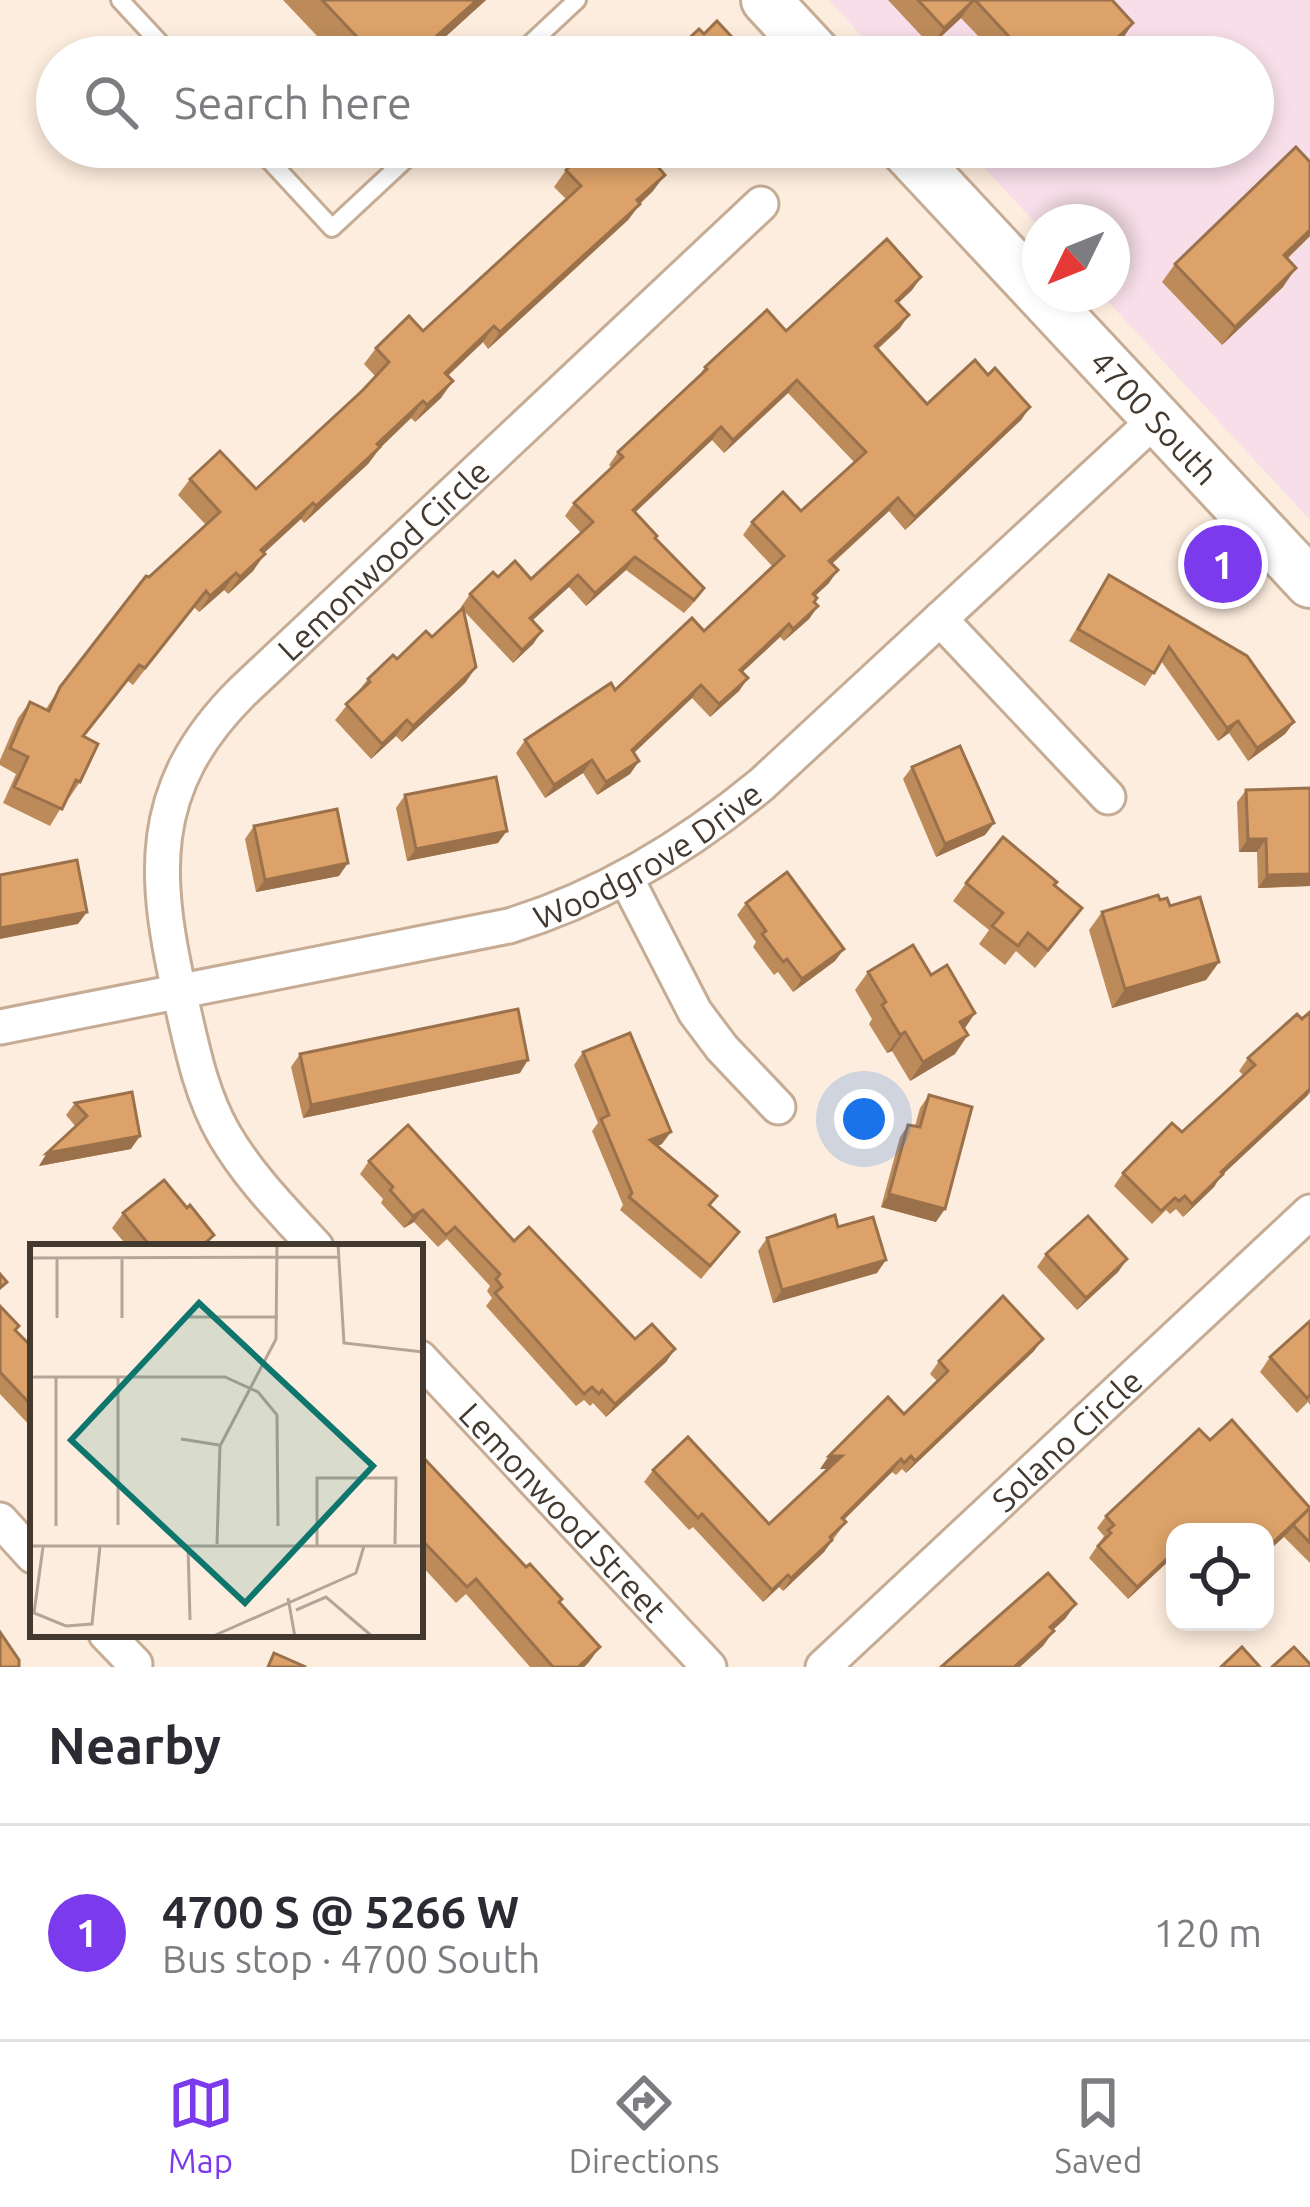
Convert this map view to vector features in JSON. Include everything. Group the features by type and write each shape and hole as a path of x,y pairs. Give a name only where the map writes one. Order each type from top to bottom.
{"main road":[{"path":"766,0 799,36"},
{"name":"4700 South","path":"923,168 1156,419 1304,565"}],"street":[{"name":"Lemonwood Circle","path":"179,992 164,914 163,849 176,788 202,735 243,691 761,204"},
{"name":"Woodgrove Drive","path":"0,1027 509,926 548,914 626,878 732,809 1156,419"},
{"path":"940,619 1108,797"},
{"path":"626,878 695,1012 778,1107"},
{"path":"179,992 197,1070 221,1129 255,1181 313,1244"},
{"name":"Solano Circle","path":"823,1667 1310,1212"},
{"name":"Lemonwood Street","path":"423,1361 709,1667"},
{"path":"0,1520 30,1553"},
{"path":"109,1637 135,1664"}],"lane":[{"path":"120,0 153,36"},
{"path":"538,36 577,0"},
{"path":"276,168 332,228 396,168"}],"shaded area":[{"path":"829,0 1310,0 1310,520 1118,312 1130,312 1130,204 1022,204 1022,209 984,168 1274,168 1274,36 862,36"}],"building":[{"path":"322,0 477,0 437,36 356,36"},
{"path":"918,0 974,0 944,28"},
{"path":"975,0 1112,0 1133,23 1119,36 1008,36"},
{"path":"717,21 731,36 692,36 699,29 704,34"},
{"path":"1296,147 1310,162 1310,230 1284,255 1296,268 1235,327 1175,264"},
{"path":"659,168 665,175 637,200 640,204 500,332 494,326 445,373 453,381 427,405 423,401 316,506 313,503 261,550 265,554 240,577 236,573 210,596 206,591 83,736 98,744 62,809 14,787 28,757 10,748 30,702 49,711 60,687 146,576 220,512 190,479 220,451 256,489 389,362 376,348 409,316 423,331 581,186 566,170"},
{"path":"887,239 921,277 896,301 909,315 875,346 927,404 975,360 988,375 995,368 1030,407 915,517 898,498 829,561 838,570 813,594 818,606 793,629 789,624 740,670 748,678 719,704 701,685 632,750 639,761 606,782 592,760 554,785 525,740 611,683 615,690 692,618 704,631 784,556 752,522 783,492 801,511 866,452 797,380 733,440 721,427 633,510 704,588 694,600 635,557 595,593 578,575 530,618 542,631 522,650 470,594 493,572 498,577 515,561 531,579 593,522 574,503 623,457 618,452 705,367 767,310 786,331"},
{"path":"1109,575 1247,656 1294,722 1257,748 1238,721 1227,728 1169,647 1154,673 1078,629"},
{"path":"463,608 476,667 413,726 407,720 382,744 346,704 393,655 397,659 426,631 432,637"},
{"path":"960,746 994,823 945,844 912,767"},
{"path":"496,777 507,831 416,849 405,795"},
{"path":"1310,788 1310,874 1267,875 1266,839 1248,839 1246,790"},
{"path":"337,809 348,863 265,880 254,826"},
{"path":"1003,837 1082,908 1048,950 1028,933 1018,946 992,926 1003,913 966,883"},
{"path":"77,860 87,912 0,928 0,875"},
{"path":"787,872 844,949 802,979 762,934 766,931 746,903"},
{"path":"1158,895 1160,900 1167,898 1170,906 1200,897 1219,962 1125,989 1102,912"},
{"path":"913,945 931,975 947,965 975,1013 960,1022 968,1035 923,1062 905,1032 900,1035 868,972"},
{"path":"518,1009 528,1060 311,1105 300,1054"},
{"path":"1310,1012 1310,1089 1192,1204 1185,1196 1179,1201 1175,1198 1161,1211 1123,1173 1172,1123 1182,1132 1255,1065 1248,1058 1297,1014 1302,1019"},
{"path":"630,1033 671,1132 650,1140 717,1196 709,1205 739,1232 710,1266 629,1197 632,1193 601,1119 609,1115 583,1052"},
{"path":"132,1092 140,1136 47,1153 87,1116 75,1103"},
{"path":"929,1095 972,1107 945,1209 889,1194 908,1125 920,1127"},
{"path":"408,1125 514,1241 529,1227 635,1339 652,1324 675,1349 615,1404 602,1390 599,1394 592,1387 584,1394 495,1293 502,1287 496,1279 500,1274 455,1227 446,1235 423,1210 413,1216 369,1161"},
{"path":"164,1180 214,1235 206,1244 149,1244 123,1213"},
{"path":"835,1215 838,1227 873,1217 886,1260 782,1290 767,1238"},
{"path":"1088,1216 1127,1259 1086,1298 1046,1254"},
{"path":"1003,1296 1043,1339 915,1461 911,1456 904,1463 901,1459 842,1518 846,1522 832,1540 772,1590 702,1514 698,1518 653,1470 688,1437 769,1524 842,1456 829,1456 888,1397 904,1414 948,1371 939,1361"},
{"path":"0,1306 30,1345 30,1404 0,1372"},
{"path":"1310,1321 1310,1395 1307,1398 1270,1357"},
{"path":"1232,1420 1310,1508 1274,1542 1274,1523 1166,1523 1166,1560 1137,1587 1098,1546 1114,1525 1106,1516 1199,1429 1210,1440"},
{"path":"423,1457 526,1567 530,1564 600,1647 578,1667 553,1667 476,1579 467,1587 423,1541"},
{"path":"1310,1508 1310,1543 1293,1525"},
{"path":"1048,1573 1076,1604 1014,1667 941,1667"},
{"path":"0,1632 19,1660 19,1667 0,1667"},
{"path":"1242,1647 1260,1667 1221,1667"},
{"path":"1294,1647 1310,1667 1272,1667"},
{"path":"274,1653 306,1667 268,1667"}],"place":[{"name":"4700 S @ 5266 W","path":"1223,564"}]}
